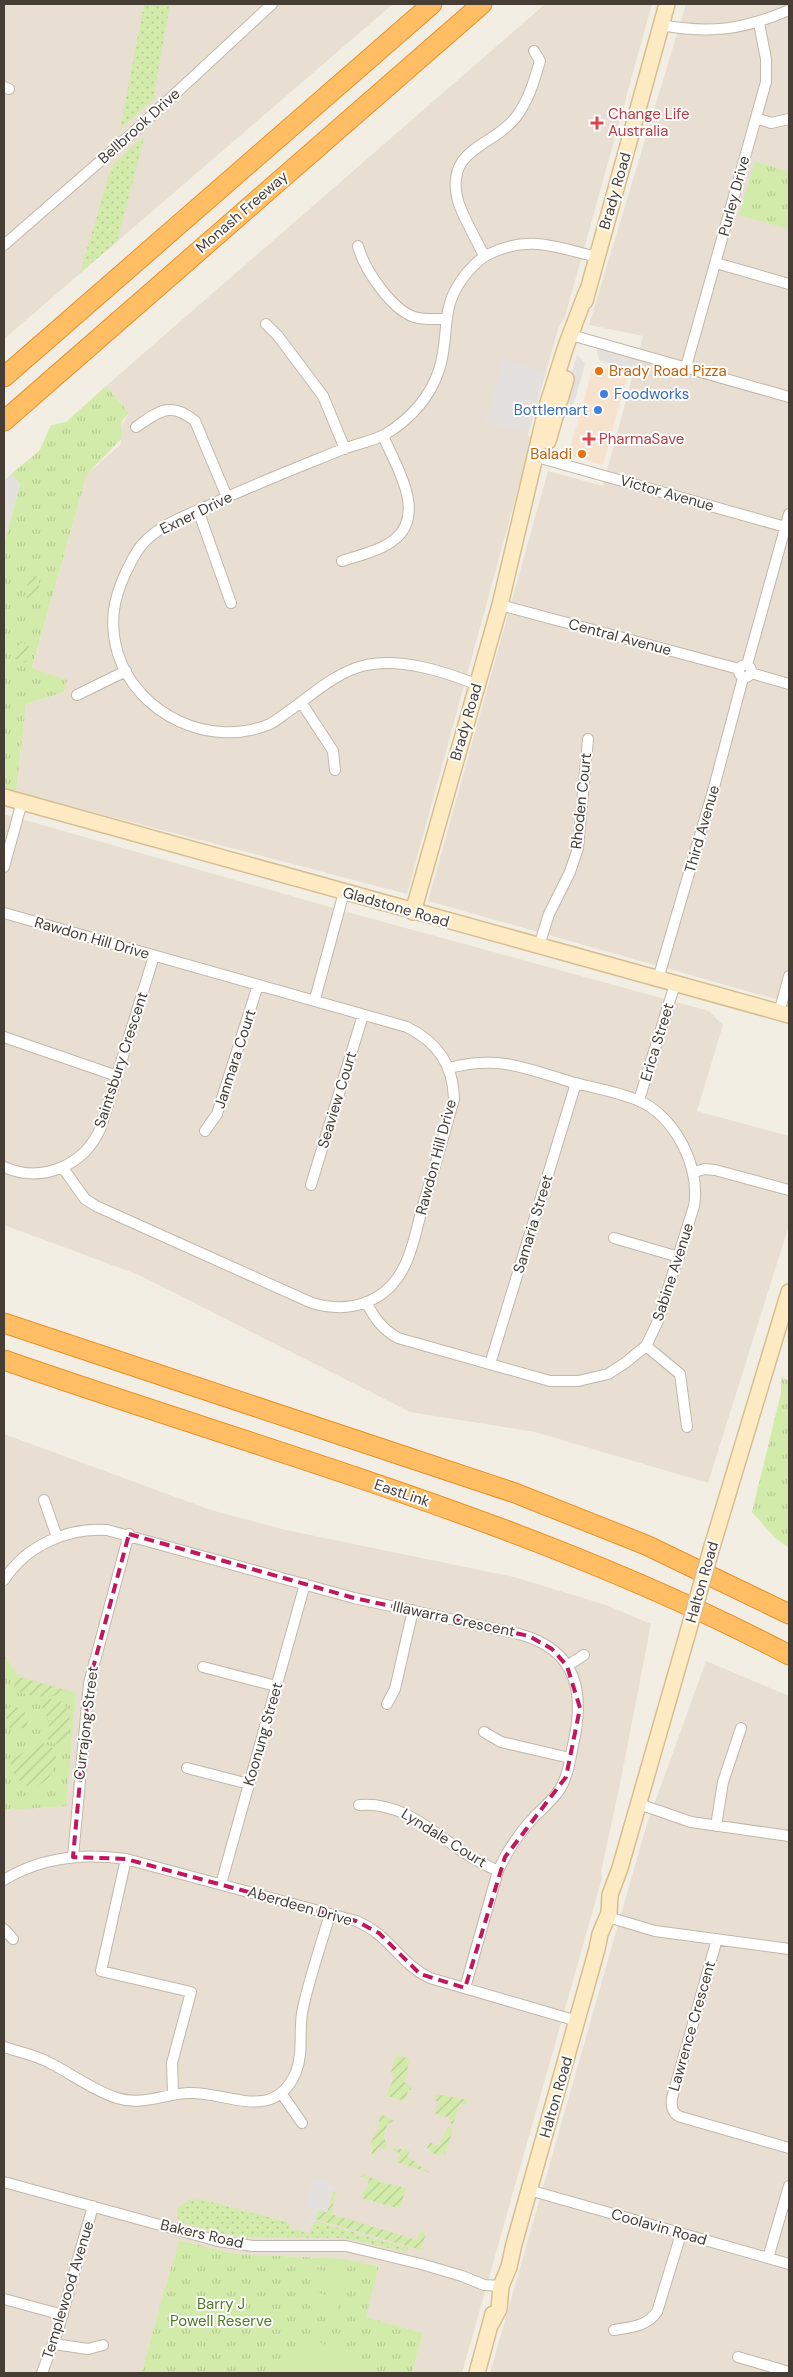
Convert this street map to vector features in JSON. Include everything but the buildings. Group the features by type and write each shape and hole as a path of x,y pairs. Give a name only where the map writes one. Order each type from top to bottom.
{"highway":[{"path":"4,377 432,4"},
{"name":"Monash Freeway","path":"4,421 482,4"},
{"path":"9,1324 515,1492 646,1545 789,1614"},
{"name":"EastLink","path":"4,1360 410,1495 543,1543 732,1625 789,1655"},
{"path":"4,1369 76,1385"}],"main road":[{"name":"Brady Road","path":"413,912 476,684 500,605 546,406 578,337 587,291 667,4"},
{"name":"Brady Road","path":"518,533 544,459 566,346 587,291"},
{"name":"Gladstone Road","path":"4,797 784,1014"},
{"name":"Halton Road","path":"477,2373 491,2324 499,2309 497,2285 509,2267 600,1934 611,1918 610,1895 619,1874 711,1550 789,1292"}],"street":[{"name":"Bellbrook Drive","path":"4,246 136,130 272,4"},
{"path":"661,25 703,31 760,23 789,10"},
{"name":"Purley Drive","path":"686,366 766,82 767,67 760,23"},
{"path":"484,256 457,198 456,179 459,163 472,149 493,139 516,118 532,90 540,60 534,51"},
{"path":"756,118 771,122 789,119"},
{"name":"Exner Drive","path":"476,684 408,664 379,663 350,670 337,677 271,724 236,732 208,732 177,721 145,700 126,671 114,636 115,595 136,551 151,535 177,519 345,449 383,436 408,418 421,404 438,373 443,355 448,304 471,268 484,256 511,244 525,242 596,258"},
{"path":"358,246 365,265 378,285 399,308 415,317 446,319"},
{"path":"716,263 789,284"},
{"path":"266,324 323,396 345,449"},
{"path":"578,337 686,366 789,397"},
{"path":"136,427 160,410 170,409 188,415 195,421 227,497"},
{"path":"342,561 386,545 402,532 406,522 410,506 408,495 383,436"},
{"name":"Victor Avenue","path":"544,459 787,528"},
{"path":"198,510 231,603"},
{"name":"Third Avenue","path":"658,979 787,528 789,514"},
{"name":"Central Avenue","path":"500,605 789,684"},
{"path":"77,695 126,671"},
{"path":"301,702 333,751 335,770"},
{"name":"Rhoden Court","path":"539,946 549,914 570,872 578,848 588,739"},
{"path":"4,867 22,802"},
{"path":"315,999 344,892"},
{"name":"Rawdon Hill Drive","path":"4,912 154,956 315,999 407,1027 424,1035 439,1049 450,1068 454,1099 405,1264 387,1289 366,1302 347,1308 329,1308 312,1303 96,1206 85,1199 63,1168"},
{"name":"Saintsbury Crescent","path":"4,1167 34,1174 63,1168 83,1154 98,1135 154,956"},
{"path":"784,1014 789,976"},
{"name":"Erica Street","path":"639,1100 675,984"},
{"name":"Janmara Court","path":"205,1131 217,1114 258,985"},
{"name":"Seaview Court","path":"311,1185 364,1015"},
{"path":"4,1037 117,1076"},
{"name":"Sabine Avenue","path":"366,1302 375,1319 398,1338 550,1381 578,1381 608,1374 646,1346 658,1321 679,1257 695,1199 694,1172 682,1142 664,1119 639,1100 497,1062 473,1062 450,1068"},
{"name":"Samaria Street","path":"490,1364 576,1083"},
{"path":"694,1172 705,1169 714,1170 789,1190"},
{"path":"614,1238 679,1257"},
{"path":"646,1346 680,1374 687,1427"},
{"path":"44,1500 57,1537"},
{"name":"Illawarra Crescent","path":"4,1580 28,1554 57,1537 96,1529 129,1534 354,1598 529,1636 552,1649 567,1666 576,1686 580,1708 566,1777 558,1791 518,1837 498,1871 465,1988"},
{"name":"Currajong Street","path":"73,1857 88,1683 129,1534"},
{"name":"Koonung Street","path":"221,1884 305,1584"},
{"path":"387,1704 395,1689 412,1610"},
{"path":"567,1666 584,1655"},
{"path":"203,1667 276,1686"},
{"path":"716,1826 724,1778 741,1728"},
{"path":"484,1732 501,1742 570,1758"},
{"path":"187,1768 248,1784"},
{"name":"Lyndale Court","path":"359,1805 377,1804 398,1809 468,1856 498,1871"},
{"path":"639,1804 691,1822 789,1836"},
{"name":"Aberdeen Drive","path":"4,1880 46,1861 73,1857 104,1856 126,1859 330,1914 373,1928 420,1974 577,2021"},
{"path":"126,1859 101,1971 191,1992 173,2058 173,2094"},
{"path":"4,2047 48,2061 117,2098 144,2101 173,2094 200,2093 248,2103 281,2093 296,2072 303,2009 330,1914"},
{"path":"611,1918 655,1931 789,1949"},
{"path":"4,1929 13,1939"},
{"name":"Lawrence Crescent","path":"717,1939 672,2098 673,2110 675,2114 681,2117 789,2148"},
{"path":"281,2093 302,2123"},
{"name":"Bakers Road","path":"4,2182 218,2241 253,2246 346,2246 462,2276 486,2278 497,2285"},
{"path":"768,2258 789,2186"},
{"name":"Coolavin Road","path":"529,2190 789,2264"},
{"name":"Templewood Avenue","path":"42,2373 54,2344 93,2206"},
{"path":"614,2330 640,2326 650,2320 657,2312 681,2234"},
{"path":"4,2299 62,2316"},
{"path":"54,2344 92,2349 103,2345"},
{"path":"738,2357 789,2372"}],"highlighted area":[{"path":"129,1534 354,1598 529,1636 552,1649 567,1666 580,1708 566,1777 505,1857 465,1988 420,1974 379,1933 356,1921 126,1859 73,1857 89,1683"}],"shaded area":[{"path":"4,4 393,4 4,339"},
{"path":"545,4 652,4 565,317 559,326 528,435 532,438 407,894 16,792 26,704 64,692 67,681 32,669 87,474 121,444 120,428 129,413 106,386"},
{"path":"686,4 789,4 789,1003 428,901 548,471 603,486 643,336 589,325"},
{"path":"596,346 642,360 628,369 599,360"},
{"path":"577,354 585,364 574,403 571,405 565,397"},
{"path":"503,359 546,372 528,434 485,422"},
{"path":"598,365 628,374 603,465 572,456 569,452 593,368"},
{"path":"11,474 20,484 4,543 4,481"},
{"path":"4,814 351,913 709,1011 723,1025 697,1111 789,1136 789,1225 708,1483 535,1432 410,1412 139,1275 4,1225"},
{"path":"4,1434 211,1510 286,1530 514,1577 606,1605 651,1624 601,1872 602,1878 462,2373 412,2373 423,2333 365,2317 379,2266 346,2259 236,2254 179,2240 141,2373 4,2373"},
{"path":"706,1661 789,1696 789,2373 490,2373 646,1827"},
{"path":"312,2179 330,2181 329,2184 335,2186 327,2212 318,2210 313,2225 308,2224 312,2209 305,2207"}],"green space":[{"path":"144,4 170,4 153,99 120,130"},
{"path":"145,135 117,241 80,273 112,165"},
{"path":"755,161 789,172 789,229 739,215"},
{"path":"106,386 129,413 121,424 122,438 87,474 32,668 67,680 64,692 26,704 16,792 4,789 4,543 20,484 11,474 39,451 51,425 66,422"},
{"path":"33,575 38,577 39,587 37,594 31,601 26,597 28,581"},
{"path":"21,642 28,645 30,649 26,662 21,664 13,657 15,649"},
{"path":"781,1377 789,1381 789,1548 775,1538 752,1512 781,1393"},
{"path":"4,1655 19,1677 76,1693 66,1806 8,1810 4,1813"},
{"path":"19,1677 70,1691 61,1695 35,1697 14,1690 14,1685"},
{"path":"50,1699 63,1702 69,1715 70,1724 66,1739 57,1744 52,1743 46,1737 50,1723 42,1708 44,1701"},
{"path":"12,1706 23,1710 27,1716 26,1728 11,1729 7,1725 6,1710"},
{"path":"40,1743 51,1747 56,1754 55,1764 51,1773 44,1781 36,1786 26,1786 14,1774 11,1760"},
{"path":"396,2055 410,2059 404,2082 412,2086 411,2090 408,2090 405,2101 387,2096 395,2074 391,2073"},
{"path":"435,2094 467,2100 466,2104 460,2103 453,2124 449,2123 450,2118 435,2114 439,2102 435,2101"},
{"path":"381,2114 394,2121 387,2124 384,2135 387,2149 378,2147 375,2155 372,2154 371,2157 373,2145 370,2144 377,2132"},
{"path":"448,2127 453,2129 445,2155 440,2152 437,2156 427,2148 429,2142 439,2146"},
{"path":"394,2148 410,2151 407,2156 430,2173 397,2162 400,2153 393,2151"},
{"path":"365,2173 366,2176 379,2180 379,2182 406,2188 400,2209 362,2198 363,2191 366,2191 369,2180 361,2177"},
{"path":"333,2191 336,2193 331,2214 417,2240 420,2231 426,2233 421,2250 315,2219 318,2210 327,2212"},
{"path":"189,2199 204,2200 290,2223 289,2228 310,2234 314,2221 408,2248 407,2252 345,2238 248,2237 221,2233 182,2223 178,2219 177,2209"},
{"name":"Barry J Powell Reserve","path":"179,2240 236,2254 346,2259 379,2266 366,2317 423,2333 412,2373 141,2373"},
{"path":"316,2269 347,2277 343,2291 313,2283"},
{"path":"311,2291 341,2299 337,2313 307,2305"},
{"path":"316,2341 348,2357 363,2373 272,2373 280,2360 290,2351"}],"place":[{"name":"Change Life Australia","path":"597,123"},
{"name":"Brady Road Pizza","path":"599,371"},
{"name":"Foodworks","path":"604,394"},
{"name":"Bottlemart","path":"598,410"},
{"name":"PharmaSave","path":"589,439"},
{"name":"Baladi","path":"582,454"}]}
